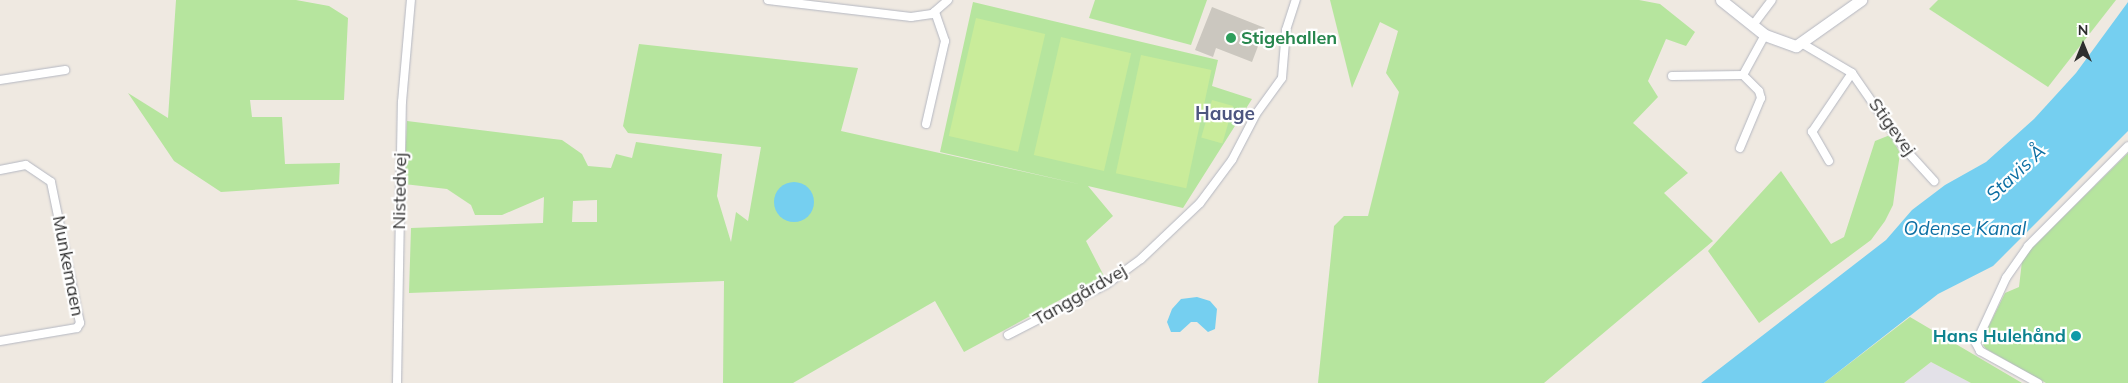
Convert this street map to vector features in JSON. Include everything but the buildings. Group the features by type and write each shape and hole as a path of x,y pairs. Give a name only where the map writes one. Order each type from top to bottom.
{"street":[{"name":"Nistedvej","path":"397,383 402,102 411,0"},
{"path":"768,0 911,17 938,10 948,0"},
{"name":"Tanggårdvej","path":"1008,336 1107,284 1141,259 1200,203 1232,160 1256,114 1282,78 1286,30 1296,0"},
{"name":"Stigevej","path":"1721,0 1764,35 1787,45 1803,44 1852,73 1904,148 1934,181"},
{"path":"1753,25 1772,0"},
{"path":"1803,44 1861,0"},
{"path":"926,124 945,41 938,10"},
{"path":"1743,75 1764,35"},
{"path":"0,80 65,70"},
{"path":"1830,161 1812,132 1852,73"},
{"path":"1672,76 1743,75 1759,91 1761,98 1740,148"},
{"path":"2038,383 1980,351 1976,343 2006,278 2028,246 2128,146"},
{"name":"Munkemaen","path":"0,170 26,165 51,182 80,323 77,328 0,341"}],"shaded area":[{"path":"1931,362 1971,383 1904,383"}],"green space":[{"path":"176,0 296,0 329,6 348,18 344,100 250,100 252,117 282,117 285,164 340,163 339,184 221,192 174,161 128,93 168,118"},
{"path":"1095,0 1207,0 1191,45 1089,18"},
{"path":"1330,0 1639,0 1660,4 1695,32 1686,46 1666,39 1648,81 1658,97 1633,123 1688,173 1664,193 1713,241 1544,383 1318,383 1334,226 1344,216 1368,216 1399,92 1386,73 1398,31 1380,22 1352,88"},
{"path":"1938,0 2116,0 2048,87 1929,9"},
{"path":"973,2 1218,60 1212,86 1252,99 1183,208 1088,186 1113,216 1086,241 1104,276 964,352 935,301 793,383 723,383 724,281 409,293 411,228 543,223 544,197 502,215 475,215 471,205 447,189 404,184 407,121 562,140 582,154 588,166 611,168 616,154 632,158 636,142 722,154 717,196 731,242 736,212 748,221 761,147 628,133 623,126 639,44 858,68 841,131 1083,185 940,152","holes":["597,200 597,222 572,222 573,201"]},
{"path":"976,18 1045,34 1018,152 949,136"},
{"path":"1061,37 1131,53 1104,171 1034,155"},
{"path":"1141,55 1211,70 1186,188 1116,173"},
{"path":"1212,100 1233,106 1222,144 1201,137"},
{"path":"1890,135 1900,153 1893,205 1885,221 1871,240 1759,323 1708,251 1781,171 1831,244 1844,237 1875,141"},
{"path":"2128,153 2128,383 2046,383 1986,349 1981,342 2005,293 2019,287 2022,261 2029,251"},
{"path":"1910,317 2022,383 1971,383 1931,362 1904,383 1824,383"}],"water":[{"name":"Odense Kanal","path":"2128,2 2128,131 1993,266 1938,294 1824,383 1701,383 1886,240 1912,210 1945,185 1986,162 2034,119 2076,73"},
{"path":"798,182 805,185 811,191 814,202 813,210 805,219 798,222 790,222 783,219 775,210 774,198 777,191 786,183"},
{"path":"1197,297 1210,301 1217,309 1215,329 1208,332 1197,322 1191,322 1180,332 1171,332 1167,322 1172,309 1181,299"}],"place":[{"name":"Stigehallen","path":"1231,38"},
{"name":"Hans Hulehånd","path":"2076,336"}],"district":[{"name":"Hauge","path":"1225,114"}],"water label":[{"name":"Stavis Å","path":"2016,173"}]}
